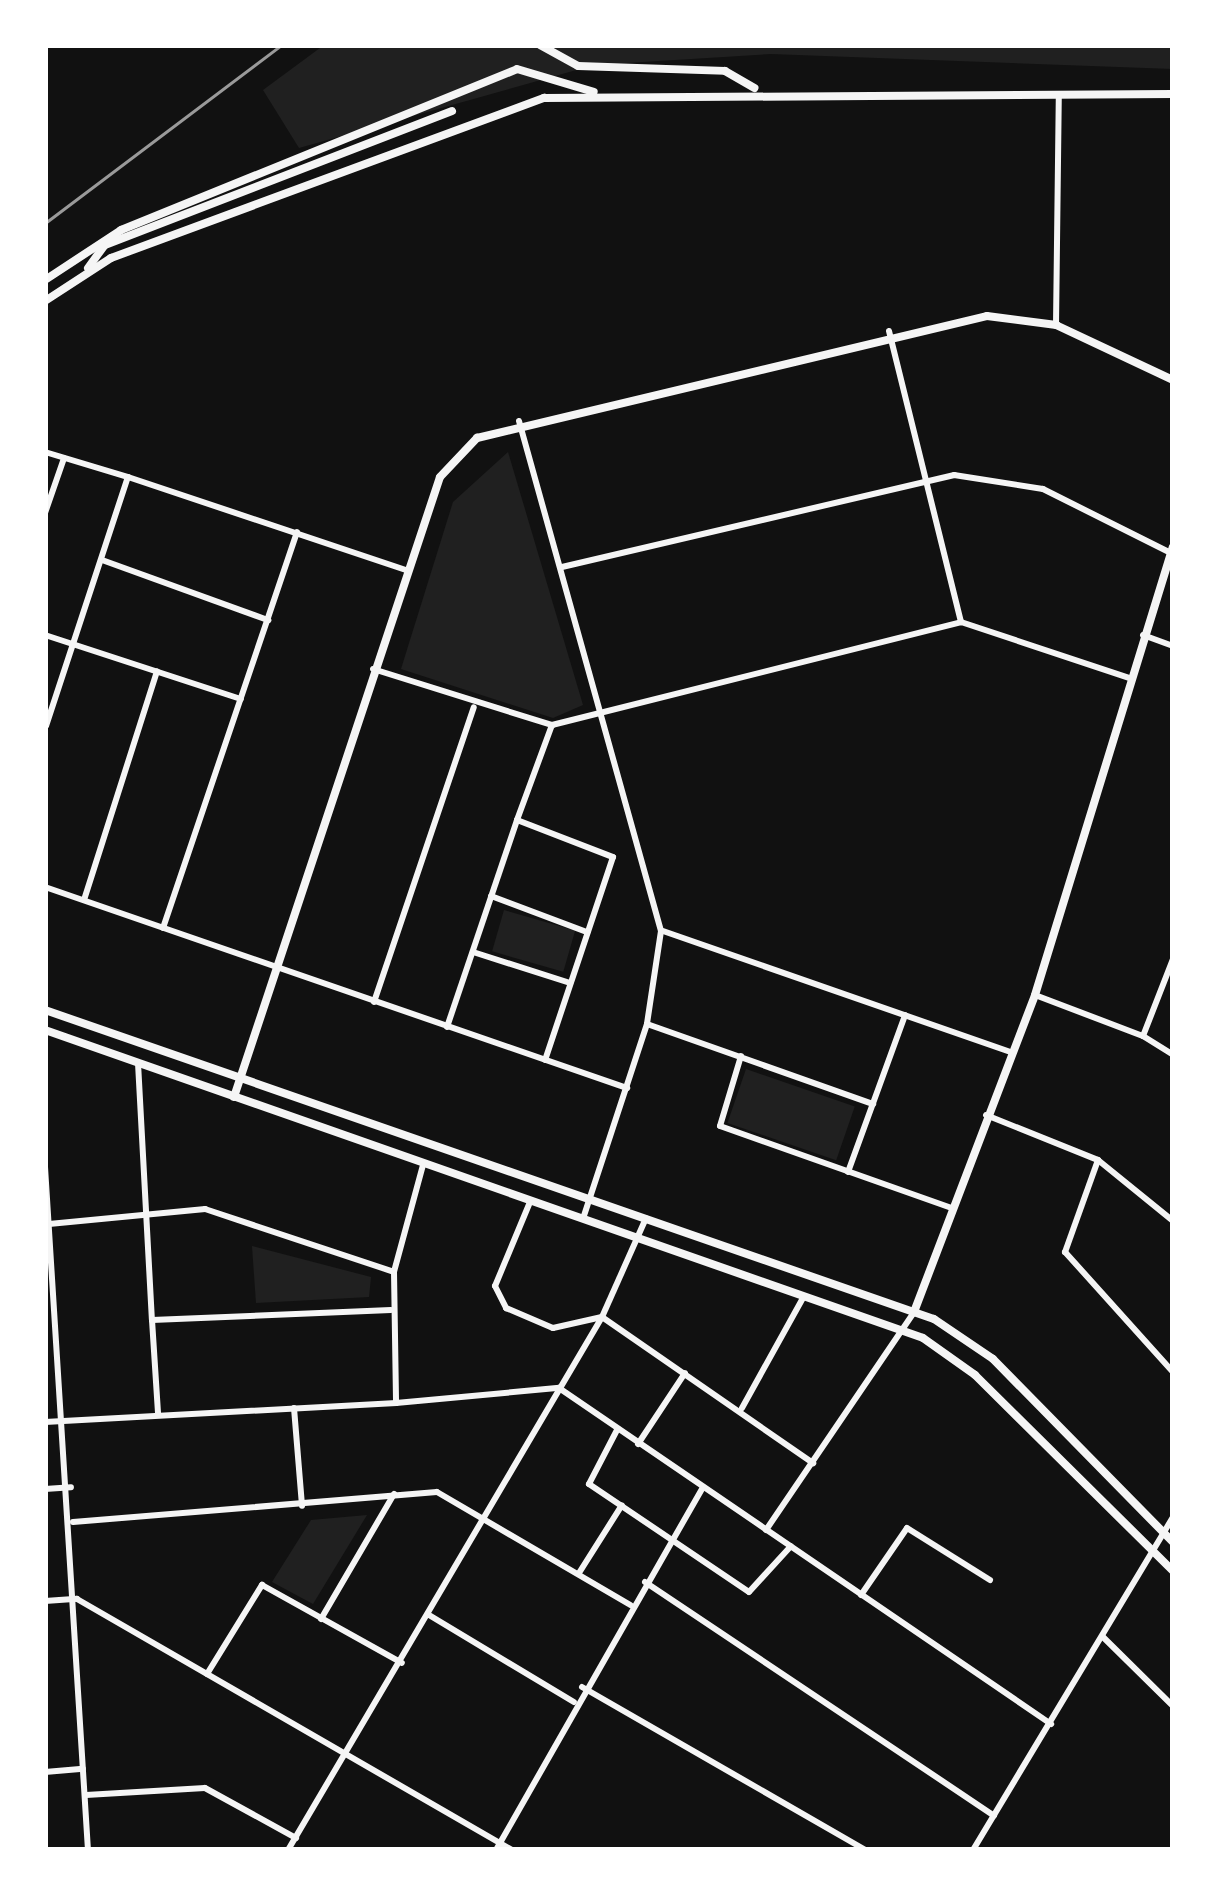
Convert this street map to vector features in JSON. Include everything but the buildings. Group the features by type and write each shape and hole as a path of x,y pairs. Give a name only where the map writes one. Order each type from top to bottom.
{"street":[{"path":"540,45 578,66 725,71 755,88"},
{"path":"45,280 121,230 517,69 601,95"},
{"path":"45,301 87,269 449,128 544,98 755,88 1173,94"},
{"path":"1056,325 1059,94"},
{"path":"87,269 104,245 452,111"},
{"path":"233,1097 440,477 477,438 519,421 889,332 986,316 1056,325 1173,380"},
{"path":"889,332 961,622"},
{"path":"519,421 604,710 662,931 647,1024 583,1220"},
{"path":"45,452 406,569"},
{"path":"45,513 64,458"},
{"path":"45,727 128,477"},
{"path":"562,567 925,479 1043,489 1172,550 1142,635 1035,995 914,1312 766,1530"},
{"path":"163,928 297,532"},
{"path":"102,560 268,620"},
{"path":"373,669 474,706 552,725 961,622 1129,678"},
{"path":"45,634 241,699"},
{"path":"1142,635 1173,646"},
{"path":"84,900 157,671"},
{"path":"374,1002 474,706"},
{"path":"447,1027 552,725"},
{"path":"517,820 613,856 545,1060"},
{"path":"45,887 627,1088"},
{"path":"491,896 587,932"},
{"path":"662,931 1011,1052"},
{"path":"472,952 570,983"},
{"path":"1143,1036 1173,958"},
{"path":"1035,995 1143,1036 1173,1055"},
{"path":"45,1010 242,1074 914,1312 993,1359 1173,1542"},
{"path":"848,1172 905,1015"},
{"path":"647,1024 873,1104"},
{"path":"45,1030 902,1330 975,1375 1173,1571"},
{"path":"741,1056 720,1126 951,1208"},
{"path":"138,1063 158,1414"},
{"path":"986,1115 1098,1160 1173,1221"},
{"path":"1098,1160 1065,1252 1173,1372"},
{"path":"396,1402 394,1272 423,1166"},
{"path":"45,1167 47,1251 71,1487 88,1850"},
{"path":"530,1202 498,1298 553,1328 602,1317 813,1463"},
{"path":"49,1224 143,1208 226,1214 394,1272"},
{"path":"288,1850 404,1664 602,1317 646,1218"},
{"path":"741,1410 804,1296"},
{"path":"152,1320 391,1310"},
{"path":"638,1444 686,1373"},
{"path":"45,1422 559,1388 1051,1724"},
{"path":"294,1408 302,1506"},
{"path":"617,1430 588,1481 622,1505 754,1593 790,1546"},
{"path":"45,1489 71,1487"},
{"path":"498,1847 581,1687 703,1487"},
{"path":"73,1522 437,1492 630,1606"},
{"path":"321,1619 394,1493"},
{"path":"579,1574 622,1505"},
{"path":"973,1850 1173,1517"},
{"path":"860,1595 908,1528 990,1580"},
{"path":"645,1582 994,1816"},
{"path":"207,1674 258,1586 404,1664"},
{"path":"45,1601 77,1598 498,1847 512,1850"},
{"path":"429,1615 574,1702"},
{"path":"1103,1637 1173,1706"},
{"path":"581,1687 865,1850"},
{"path":"45,1772 83,1769"},
{"path":"85,1796 205,1788 296,1838"}],"shaded area":[{"path":"324,45 1173,45 1173,69 771,54 594,65 299,148 263,90"},
{"path":"508,452 583,705 553,718 401,669 453,502"},
{"path":"504,910 575,930 563,972 492,951"},
{"path":"746,1069 855,1106 836,1160 727,1123"},
{"path":"252,1246 371,1277 369,1297 256,1303"},
{"path":"367,1515 313,1604 272,1582 311,1520"}],"railway":[{"path":"45,223 281,45"}]}
